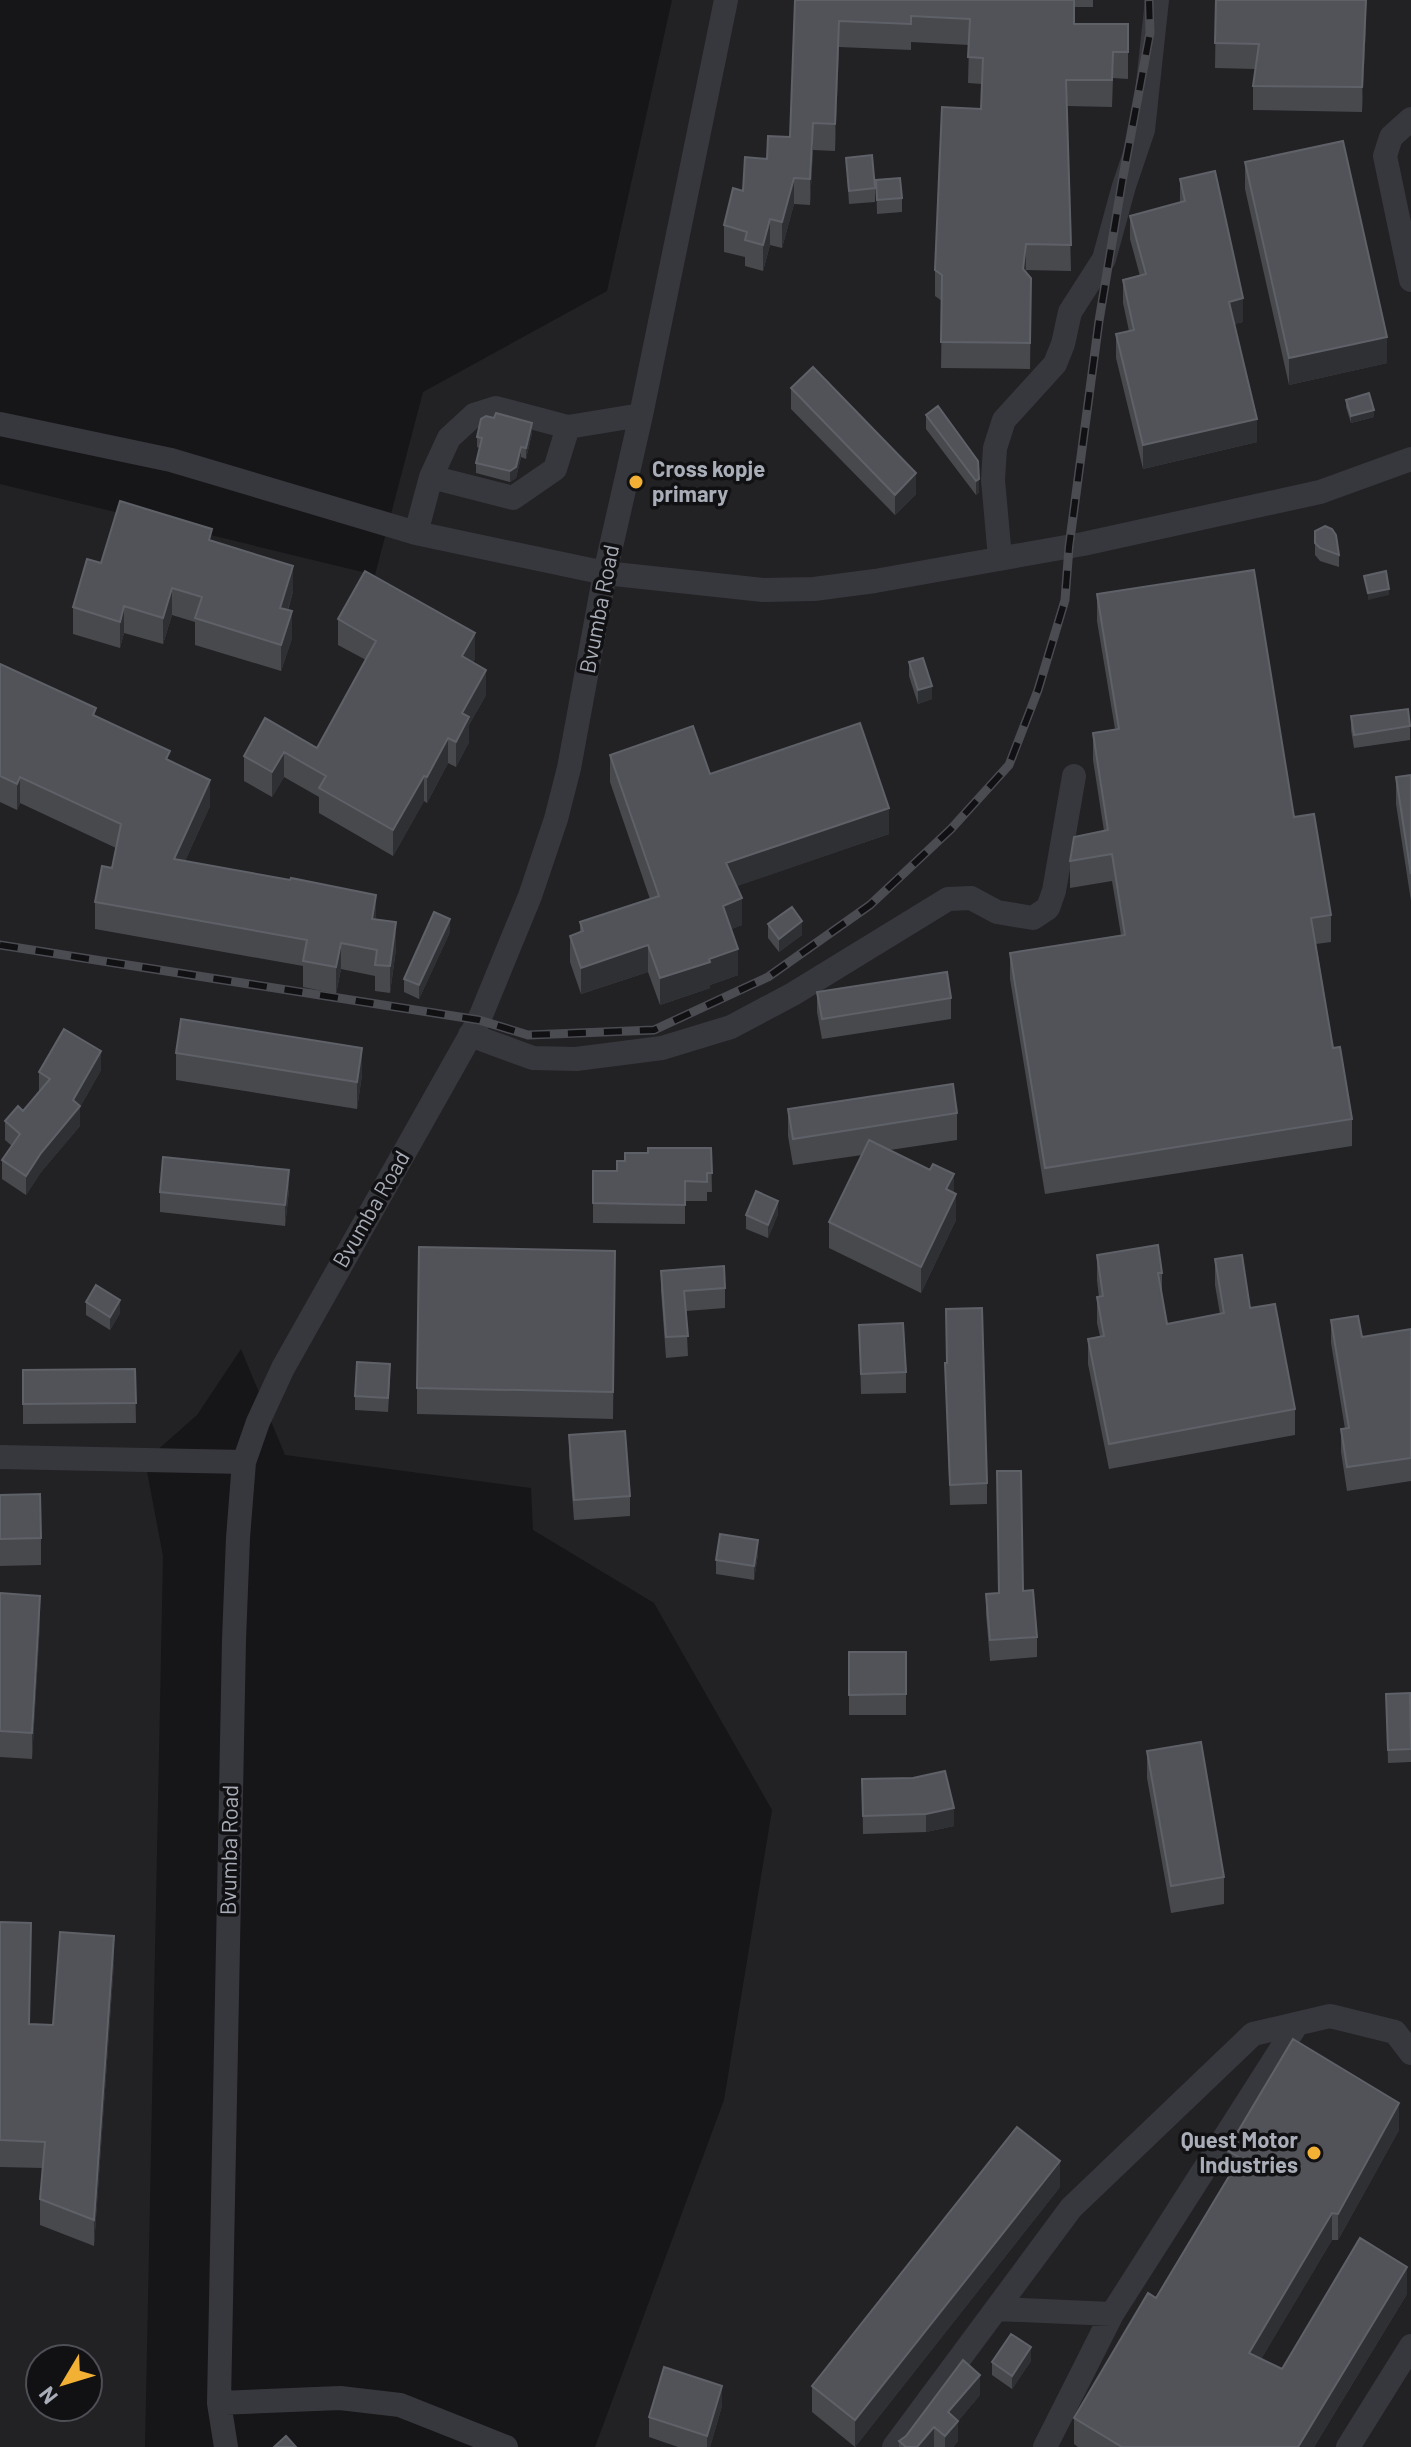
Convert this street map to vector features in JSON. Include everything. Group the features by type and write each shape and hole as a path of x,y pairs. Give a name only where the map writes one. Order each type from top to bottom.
{"street":[{"name":"Bvumba Road","path":"226,2447 219,2403 234,1640 244,1462 283,1368 479,1020 530,896 556,819 726,0"},
{"path":"1000,558 993,480 995,448 1004,420 1055,364 1070,312 1104,259 1143,130 1157,0"},
{"path":"1411,119 1391,137 1385,156 1411,280"},
{"path":"416,533 431,477 449,438 474,415 496,408 568,427 641,415"},
{"path":"0,424 171,460 416,533 605,573 763,590 814,589 1083,544 1320,492 1411,459"},
{"path":"431,477 513,498 555,469 568,427"},
{"path":"470,1035 533,1058 576,1059 662,1048 731,1027 756,1014 948,899 971,898 997,912 1033,918 1048,908 1054,891 1074,776"},
{"path":"0,1457 244,1462"},
{"path":"894,2447 1071,2208 1253,2034 1330,2016 1395,2032 1411,2053"},
{"path":"1045,2447 1112,2314 1297,2024"},
{"path":"996,2309 1112,2314"},
{"path":"1348,2447 1411,2346"},
{"path":"219,2403 340,2398 400,2405 506,2447"}],"shaded area":[{"path":"672,0 1411,0 1411,2447 595,2447 724,2100 772,1810 654,1603 533,1530 531,1488 285,1455 241,1349 197,1415 145,1461 163,1556 145,2447 0,2447 0,484 375,575 423,392 607,291"}],"building":[{"path":"795,0 1074,0 1074,24 1128,24 1128,52 1113,52 1112,80 1066,80 1071,245 1026,244 1023,269 1031,278 1030,343 941,342 942,275 935,270 942,107 981,109 983,58 968,57 970,19 911,16 911,24 839,21 835,124 813,123 810,179 794,178 782,222 770,219 763,245 745,240 747,232 724,225 733,188 743,191 745,157 767,159 768,136 790,137"},
{"path":"1216,0 1366,0 1362,87 1253,86 1259,44 1215,43"},
{"path":"1343,141 1387,337 1289,358 1245,162"},
{"path":"872,155 875,188 849,191 846,158"},
{"path":"1215,171 1243,298 1229,302 1257,419 1143,445 1116,334 1134,330 1123,280 1146,274 1130,216 1185,201 1180,179"},
{"path":"900,178 902,198 877,200 876,180"},
{"path":"813,367 916,473 895,495 791,388"},
{"path":"1369,393 1374,410 1351,416 1346,400"},
{"path":"938,406 978,461 979,479 976,481 926,415"},
{"path":"496,413 532,423 526,448 521,447 516,467 510,471 476,463 482,438 477,437 481,419 486,416 494,418"},
{"path":"120,501 212,529 209,540 293,566 280,608 292,611 281,645 195,618 202,597 172,588 163,618 124,606 120,622 73,607 87,559 101,563"},
{"path":"1325,526 1336,535 1339,555 1315,543 1315,531"},
{"path":"1254,570 1294,817 1314,814 1331,915 1311,918 1333,1048 1340,1047 1352,1119 1045,1168 1010,953 1125,935 1112,854 1070,861 1074,837 1108,830 1093,733 1119,729 1097,594"},
{"path":"365,571 475,633 462,656 486,670 462,713 469,717 456,742 448,738 393,830 319,788 326,776 284,752 272,772 244,756 265,718 317,748 376,641 338,619"},
{"path":"1386,571 1389,589 1368,593 1364,576"},
{"path":"923,658 932,686 918,690 909,662"},
{"path":"0,664 96,708 93,715 170,751 166,759 210,780 174,859 376,895 372,919 396,922 390,966 375,965 377,950 341,943 336,967 303,961 307,940 95,902 102,866 112,868 121,824 20,777 17,784 0,776"},
{"path":"1408,709 1410,726 1354,735 1351,716"},
{"path":"860,723 889,808 726,863 742,898 723,906 738,949 709,959 710,962 660,978 648,945 581,968 570,936 583,931 580,922 659,896 610,755 693,726 710,774"},
{"path":"1411,775 1411,874 1396,777"},
{"path":"792,907 802,921 779,939 768,924"},
{"path":"434,912 450,919 419,985 404,979"},
{"path":"947,972 951,998 822,1019 817,992"},
{"path":"181,1019 362,1048 357,1082 176,1053"},
{"path":"64,1029 101,1051 73,1100 80,1106 26,1176 2,1160 20,1134 5,1121 18,1106 23,1111 50,1079 39,1072"},
{"path":"953,1084 957,1113 793,1139 788,1109"},
{"path":"869,1140 930,1170 933,1164 954,1174 946,1189 956,1194 921,1267 829,1222"},
{"path":"648,1148 711,1148 712,1173 707,1173 707,1182 685,1181 685,1205 593,1203 593,1171 617,1171 617,1161 625,1161 625,1153 648,1153"},
{"path":"163,1157 289,1170 285,1205 160,1192"},
{"path":"756,1191 778,1201 768,1225 746,1215"},
{"path":"1158,1245 1162,1273 1158,1273 1167,1324 1224,1313 1215,1259 1242,1255 1250,1308 1275,1304 1295,1409 1109,1444 1088,1339 1104,1336 1097,1297 1103,1296 1097,1255"},
{"path":"419,1247 615,1251 613,1392 417,1388"},
{"path":"724,1266 725,1288 684,1291 688,1336 666,1337 661,1271"},
{"path":"96,1285 120,1300 110,1317 86,1302"},
{"path":"982,1308 987,1483 950,1485 946,1309"},
{"path":"1358,1316 1362,1337 1411,1329 1411,1458 1347,1467 1341,1429 1349,1428 1331,1320"},
{"path":"903,1323 906,1372 861,1374 859,1325"},
{"path":"357,1362 390,1364 388,1398 355,1396"},
{"path":"135,1369 136,1403 23,1404 23,1370"},
{"path":"625,1431 630,1496 574,1500 569,1435"},
{"path":"997,1471 1021,1471 1023,1591 1033,1590 1037,1637 990,1640 986,1594 999,1593"},
{"path":"40,1494 41,1538 0,1539 0,1495"},
{"path":"720,1534 758,1540 754,1566 716,1560"},
{"path":"0,1593 40,1596 32,1733 0,1731"},
{"path":"849,1652 906,1652 906,1694 849,1695"},
{"path":"1410,1693 1411,1749 1388,1750 1386,1694"},
{"path":"1201,1742 1224,1877 1171,1886 1147,1751"},
{"path":"945,1771 954,1808 926,1814 863,1816 862,1779 913,1778"},
{"path":"0,1922 31,1923 29,2024 53,2025 60,1932 114,1936 94,2220 40,2199 45,2142 0,2140"},
{"path":"1293,2039 1399,2103 1338,2214 1332,2213 1249,2353 1282,2369 1360,2238 1407,2267 1298,2447 1122,2447 1074,2418 1148,2293 1156,2298 1240,2158 1227,2150"},
{"path":"1017,2127 1060,2161 855,2420 812,2386"},
{"path":"1011,2334 1031,2347 1012,2376 992,2362"},
{"path":"963,2360 980,2375 948,2412 958,2421 945,2436 934,2427 917,2447 906,2447 899,2441"},
{"path":"664,2367 722,2386 707,2436 649,2417"},
{"path":"286,2436 296,2447 274,2447"}],"railway":[{"path":"0,945 479,1020 528,1035 654,1030 768,977 870,905 951,829 1009,765 1038,690 1065,600 1069,547 1099,321 1150,33 1149,0"}],"place":[{"name":"Cross kopje primary","path":"636,482"},
{"name":"Quest Motor Industries","path":"1314,2153"}]}
